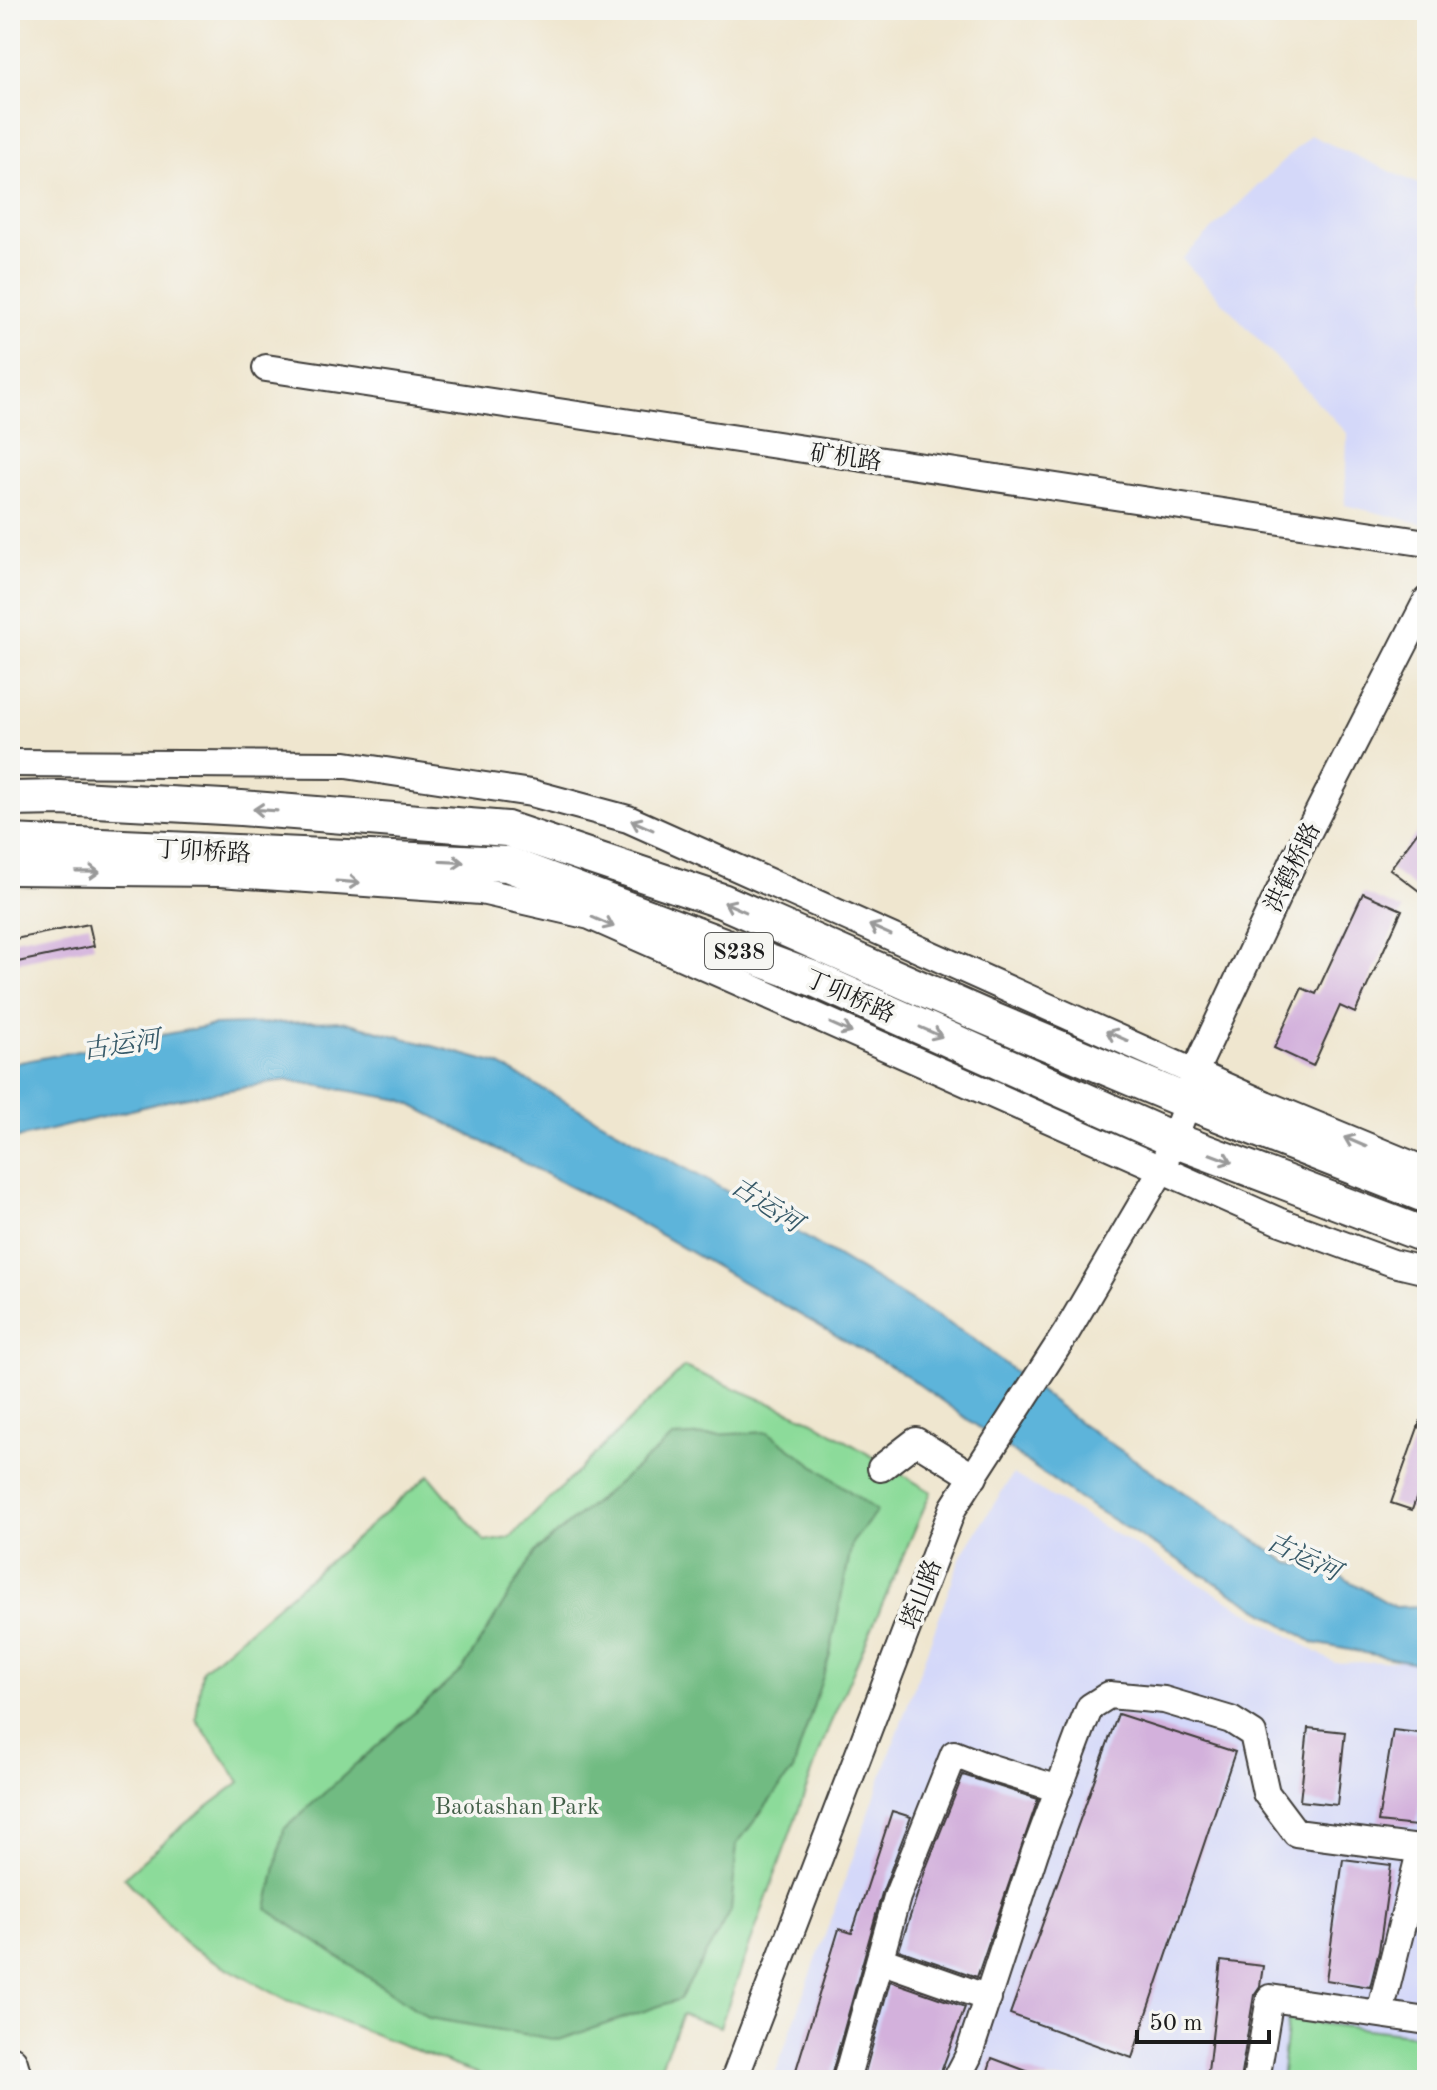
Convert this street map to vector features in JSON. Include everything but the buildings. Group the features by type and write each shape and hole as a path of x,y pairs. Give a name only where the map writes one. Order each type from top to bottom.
{"main road":[{"name":"丁卯桥路","path":"10,799 60,798 226,807 507,829 722,901 983,1016 1191,1086 1427,1196"},
{"name":"丁卯桥路","path":"10,842 507,864 814,979 1168,1156 1427,1236"},
{"path":"10,2063 15,2080"}],"street":[{"name":"矿机路","path":"266,368 1427,543"},
{"name":"洪鹤桥路","path":"1168,1156 1191,1086 1297,854 1427,600"},
{"path":"10,763 346,765 531,793 628,819 1191,1086 1265,1104 1427,1171"},
{"path":"10,871 219,873 465,890 590,916 1168,1156 1278,1221 1393,1263 1427,1271"},
{"name":"塔山路","path":"734,2080 953,1508 1066,1333 1168,1156"},
{"path":"881,1468 916,1441 974,1477"},
{"path":"956,2080 968,2057 1035,1852 1090,1707 1109,1695 1164,1700 1231,1720 1253,1734 1266,1793 1296,1833 1424,1849 1380,2013"},
{"path":"846,2080 897,1897 954,1754 1059,1789"},
{"path":"880,1960 988,1998"},
{"path":"1256,2080 1270,1998 1427,2021"}],"shaded area":[{"path":"1310,135 1427,188 1427,517 1424,524 1345,505 1347,433 1182,259"},
{"path":"1013,1474 1335,1663 1427,1660 1427,2080 773,2080 961,1556"}],"green space":[{"name":"Baotashan Park","path":"684,1367 813,1421 931,1492 828,1729 720,2027 682,2014 655,2080 496,2080 284,1999 189,1947 124,1877 186,1823 240,1782 196,1719 202,1670 429,1475 485,1542 510,1538"},
{"name":"Baotashan Park","path":"768,1432 877,1511 852,1543 830,1654 793,1770 737,1844 731,1911 680,1999 559,2040 429,2018 267,1909 284,1829 463,1669 536,1551 673,1437"},
{"path":"1288,2020 1427,2036 1427,2080 1281,2080"}],"water":[{"name":"古运河","path":"342,1021 498,1064 764,1212 971,1337 1080,1423 1289,1563 1328,1569 1395,1607 1427,1606 1427,1665 1314,1643 1079,1499 907,1376 629,1217 402,1100 286,1080 171,1100 10,1140 10,1064 214,1025"}]}
